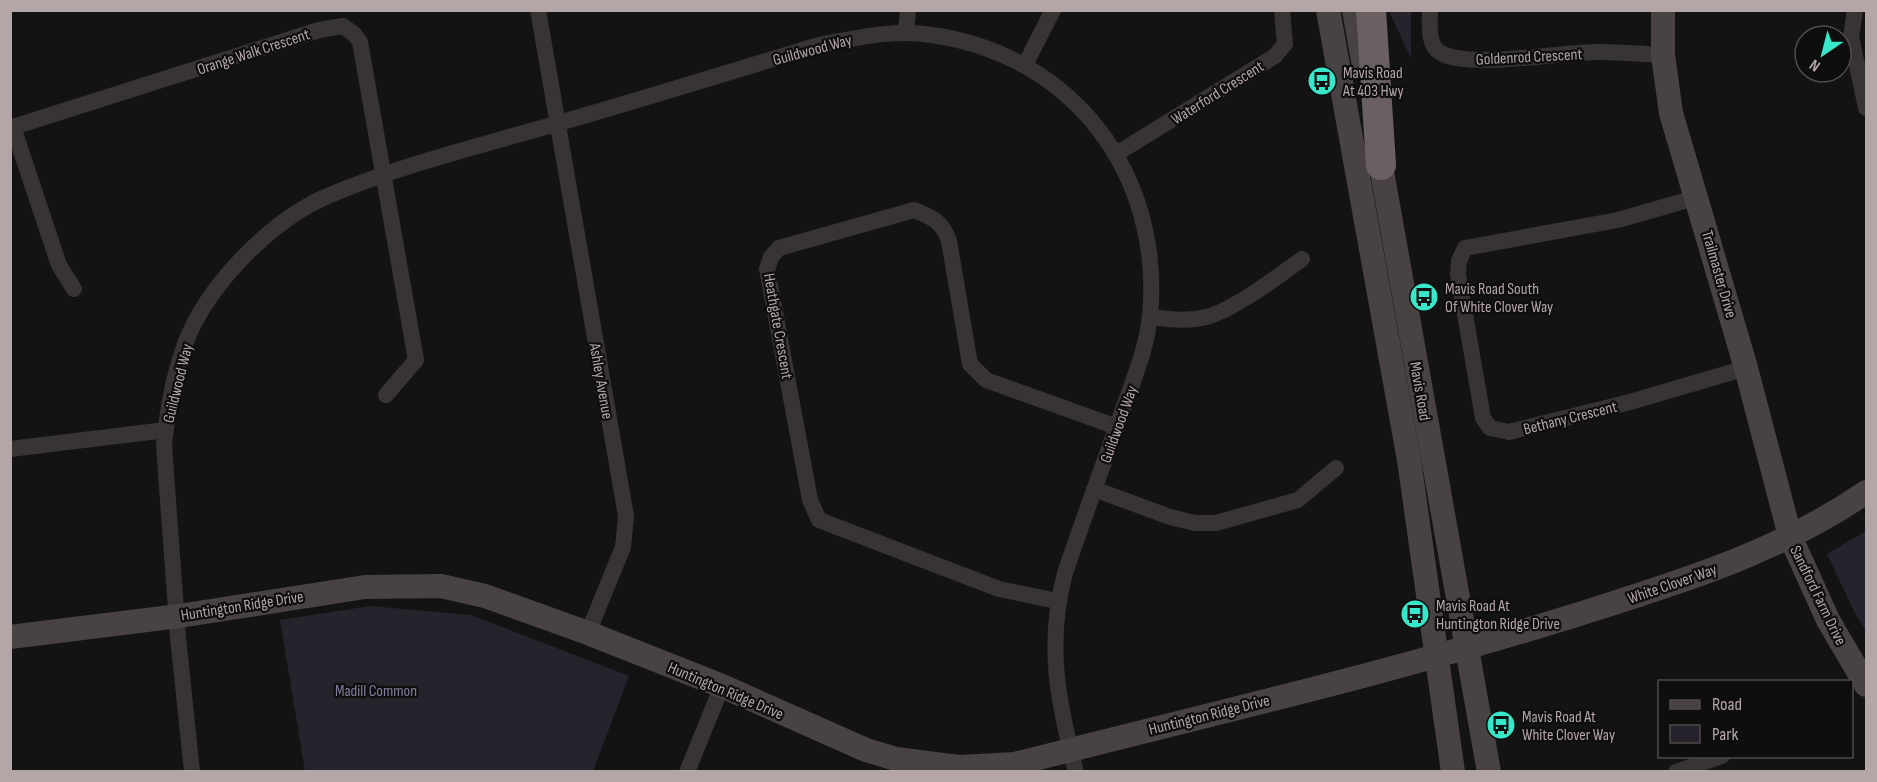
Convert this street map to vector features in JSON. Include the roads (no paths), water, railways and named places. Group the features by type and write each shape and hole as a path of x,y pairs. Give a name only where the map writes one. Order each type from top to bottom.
{"highway":[{"path":"1371,10 1381,165"}],"street":[{"name":"Ashley Avenue","path":"538,10 626,516 623,547 588,633"},
{"path":"906,33 908,10"},
{"path":"1025,65 1053,10"},
{"name":"Waterford Crescent","path":"1116,154 1275,56 1285,44 1282,10"},
{"name":"Mavis Road","path":"1328,10 1409,460 1453,771"},
{"name":"Mavis Road","path":"1354,10 1489,771"},
{"name":"Goldenrod Crescent","path":"1430,10 1430,34 1440,53 1466,60 1597,52 1663,55"},
{"name":"Trailmaster Drive","path":"1663,10 1663,55 1671,113 1698,197 1790,536"},
{"path":"1855,10 1851,37 1866,108"},
{"name":"Orange Walk Crescent","path":"12,127 319,30 343,26 360,42 383,177"},
{"name":"Guildwood Way","path":"192,771 164,446 174,384 186,343 211,297 247,253 284,223 329,196 473,146 819,45 862,37 906,33 964,41 1025,65 1067,95 1116,154 1132,183 1144,215 1151,260 1150,316 1138,366 1057,601 1054,640 1056,681 1073,761"},
{"path":"12,127 59,265 74,290"},
{"path":"383,177 416,360 386,395"},
{"name":"Bethany Crescent","path":"1698,197 1618,220 1465,248 1458,274 1483,418 1490,428 1509,432 1630,402 1746,368"},
{"name":"Heathgate Crescent","path":"1057,601 999,589 819,520 810,500 767,269 771,257 779,248 914,210 933,217 945,227 949,241 970,364 986,380 1117,427"},
{"path":"1150,316 1184,321 1208,317 1269,284 1302,259"},
{"path":"10,449 166,430"},
{"path":"1094,489 1170,517 1194,523 1216,523 1298,500 1336,468"},
{"name":"White Clover Way","path":"1436,656 1704,573 1759,552 1832,515 1866,492"},
{"name":"Sandford Farm Drive","path":"1790,536 1861,686"},
{"name":"Huntington Ridge Drive","path":"10,637 178,616 365,587 441,586 485,596 588,633 722,686 895,765 970,767 1073,761 1436,656"},
{"path":"687,771 722,686"},
{"path":"1676,771 1718,763"}],"place":[{"name":"Mavis Road At 403 Hwy","path":"1322,81"},
{"name":"Mavis Road South Of White Clover Way","path":"1424,297"},
{"name":"Mavis Road At Huntington Ridge Drive","path":"1415,614"},
{"name":"Mavis Road At White Clover Way","path":"1501,725"}],"park label":[{"name":"Madill Common","path":"376,690"}]}
